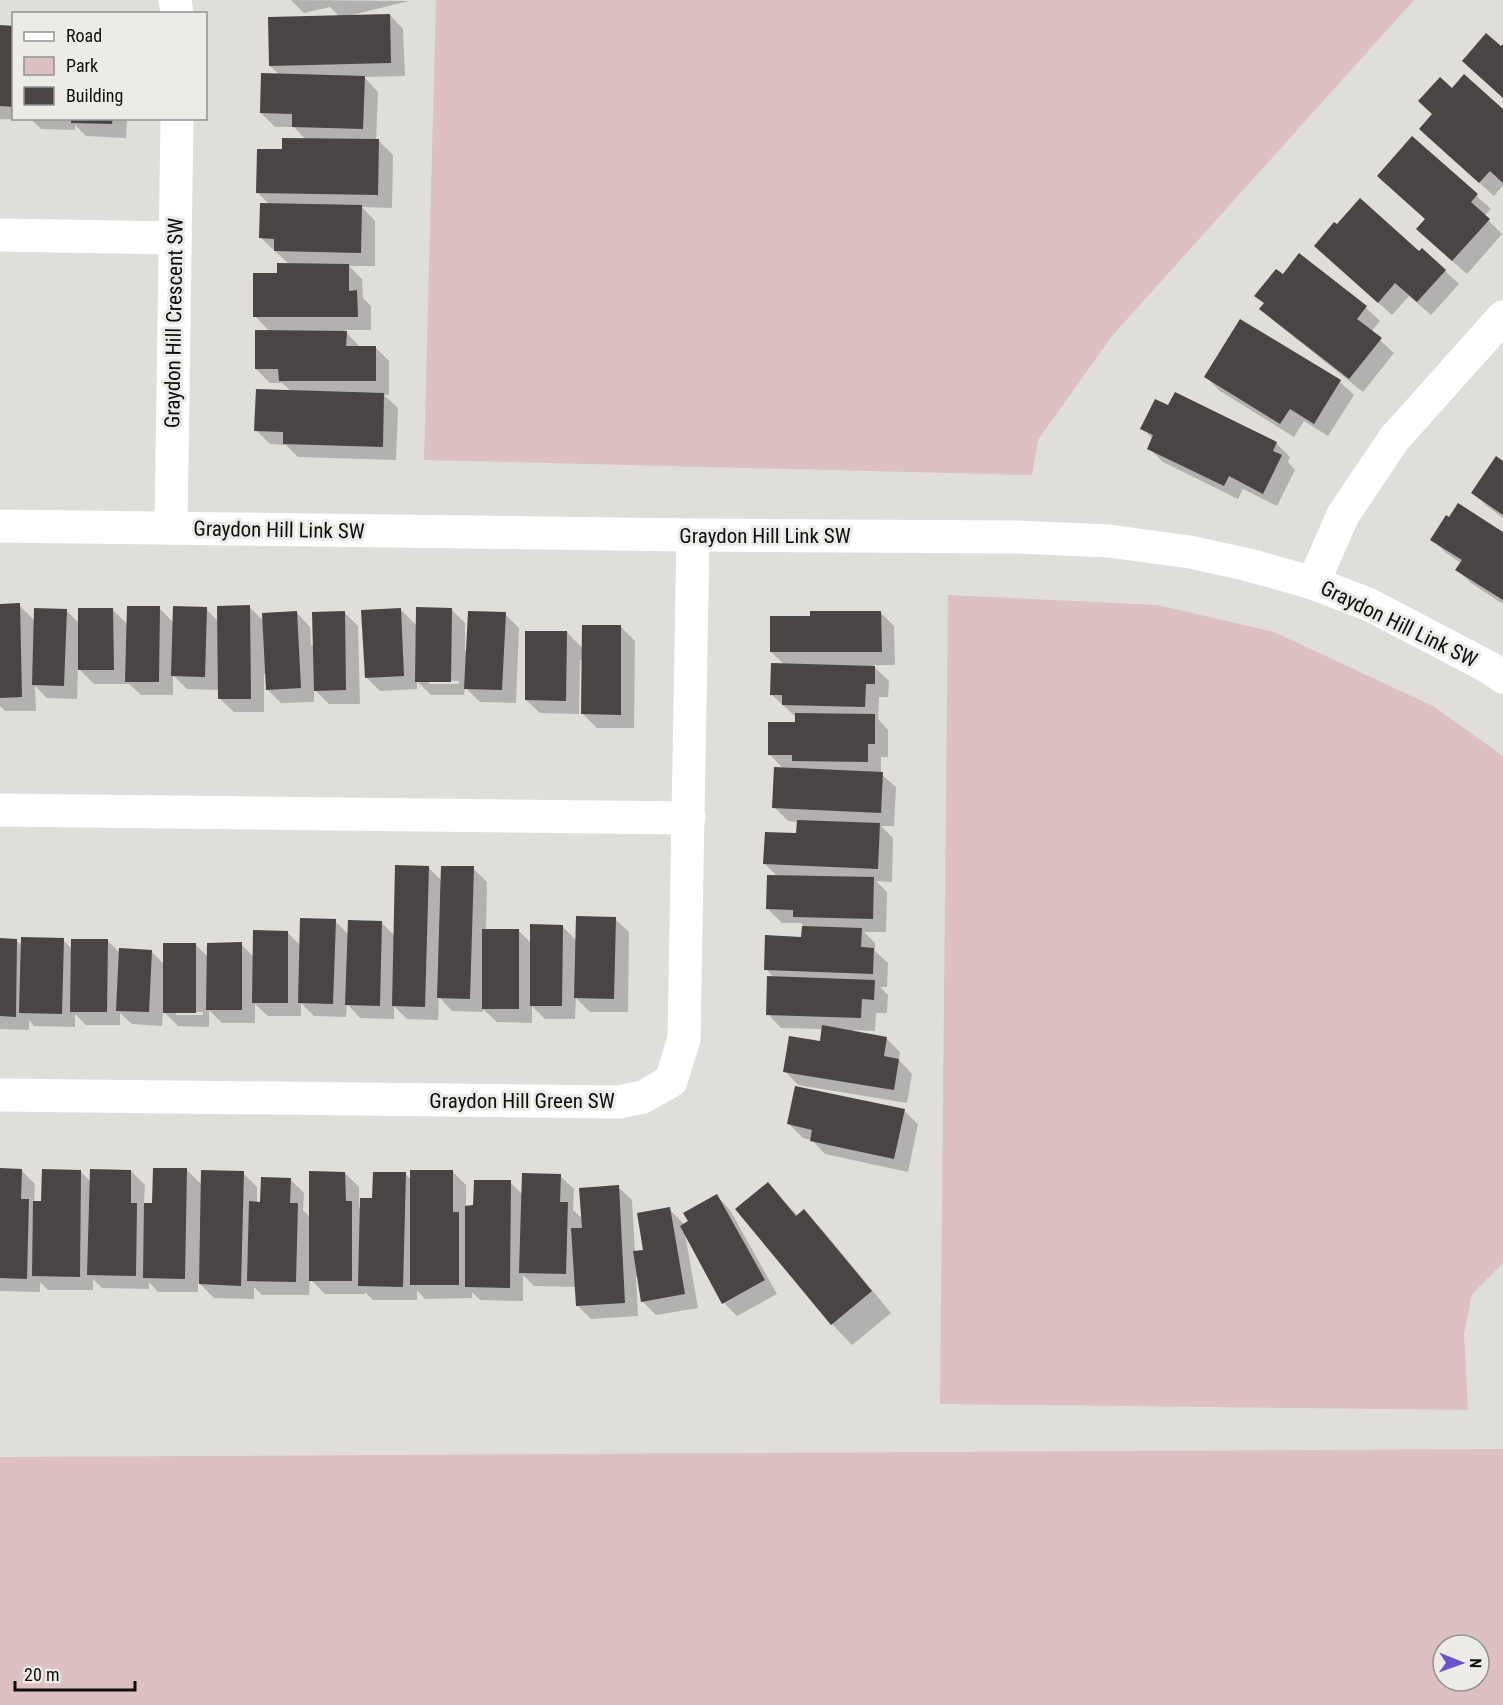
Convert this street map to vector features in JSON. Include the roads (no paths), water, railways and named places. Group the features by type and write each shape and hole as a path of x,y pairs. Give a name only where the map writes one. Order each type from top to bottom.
{"street":[{"name":"Graydon Hill Crescent SW","path":"171,528 177,120"},
{"path":"0,235 175,238"},
{"path":"1313,583 1342,515 1388,448 1503,317"},
{"name":"Graydon Hill Link SW","path":"0,526 693,536 1015,537 1110,541 1190,552 1249,565 1313,583 1370,605 1503,677"},
{"name":"Graydon Hill Green SW","path":"0,1095 619,1102 643,1097 671,1080 684,1039 693,536"},
{"path":"0,810 689,818"}]}
